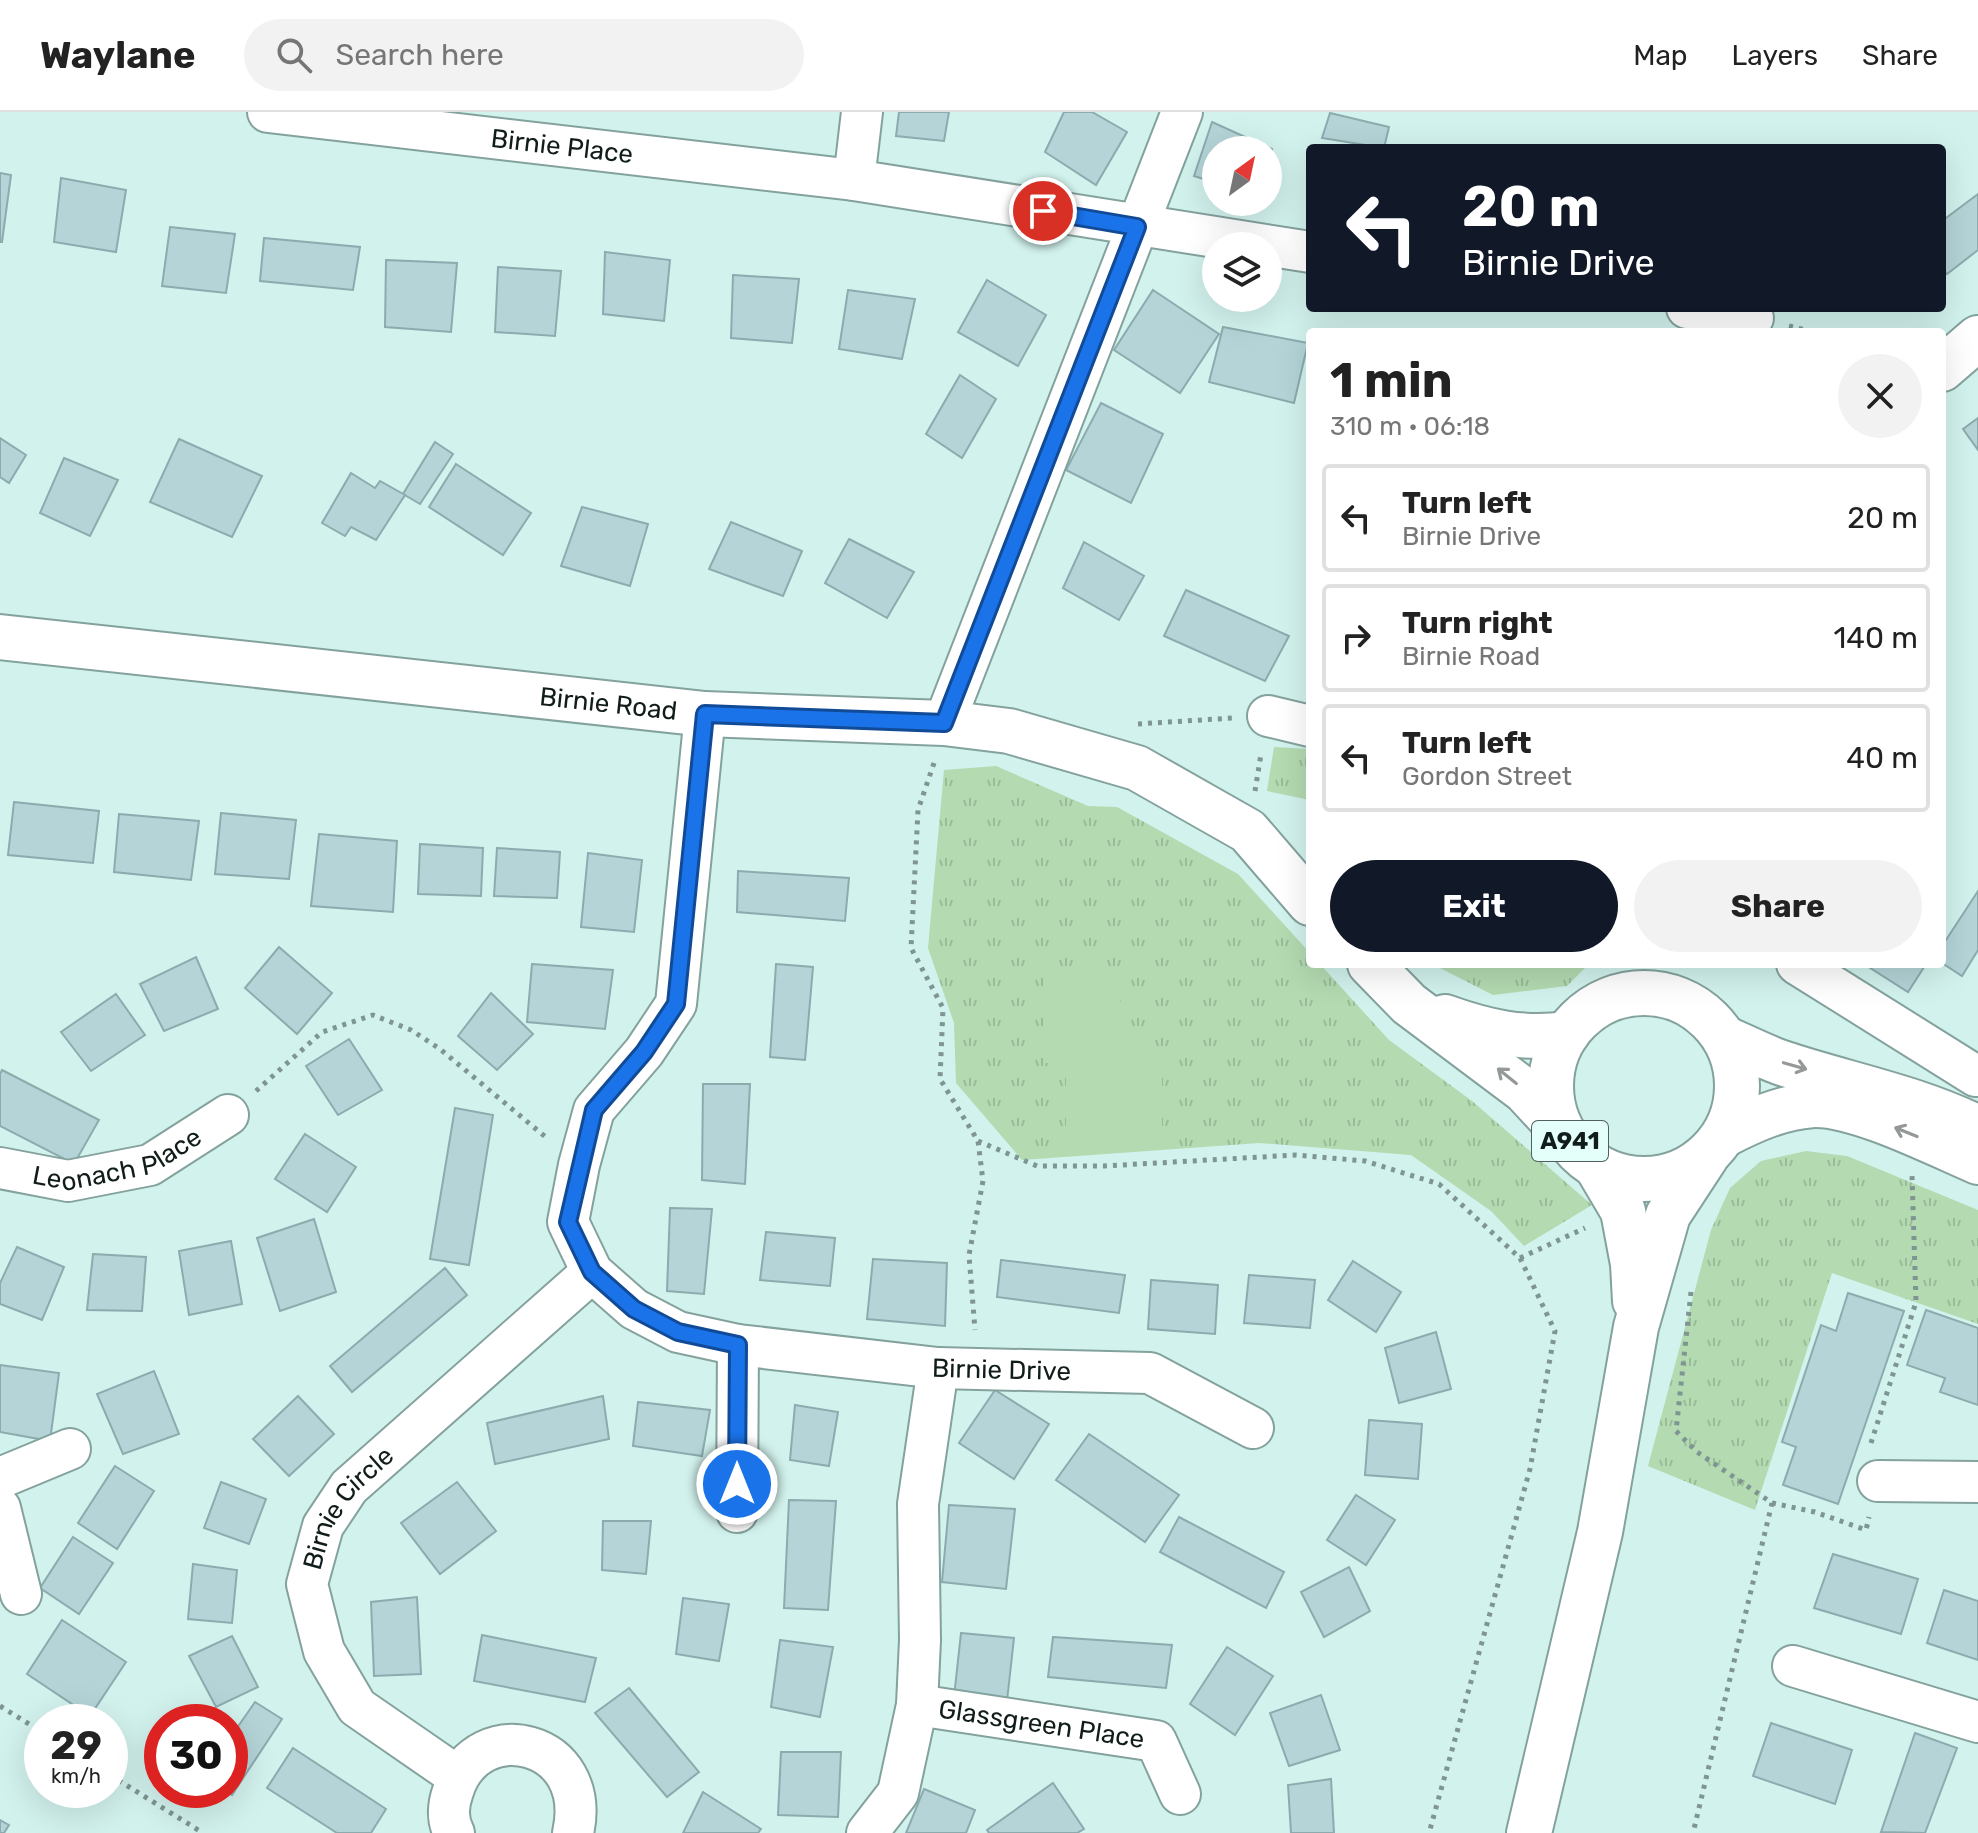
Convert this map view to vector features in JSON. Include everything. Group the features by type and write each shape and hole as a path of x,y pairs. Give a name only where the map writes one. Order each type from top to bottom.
{"street":[{"name":"Birnie Place","path":"268,112 854,180 1306,251"},
{"path":"854,180 862,112"},
{"path":"944,723 1182,112"},
{"path":"1713,312 1753,318"},
{"path":"1946,366 1978,338"},
{"name":"Birnie Road","path":"0,637 705,714 944,723 1009,731 1137,768 1248,831 1306,898"},
{"name":"Birnie Drive","path":"705,714 676,1004 644,1052 594,1110 579,1165 568,1222 592,1272 634,1309 678,1332 738,1345 938,1368 1150,1373 1253,1428"},
{"path":"1268,716 1306,725"},
{"path":"1374,968 1409,1004 1525,1091 1562,1131"},
{"name":"A941","path":"1632,968 1599,1003 1575,1022 1559,1047 1551,1075 1552,1104 1562,1131 1577,1151 1597,1167 1624,1178 1653,1180 1681,1173 1716,1146"},
{"name":"A941","path":"1529,1833 1600,1532 1636,1327 1668,1215 1716,1146 1736,1106 1738,1075 1729,1046 1691,979 1690,968"},
{"path":"1719,1031 1781,1062 1868,1087 1967,1123 1977,1075 1803,968"},
{"name":"A941","path":"1599,1003 1629,993 1659,993 1688,1002 1719,1031"},
{"path":"1409,1004 1488,1032 1545,1037 1567,1034"},
{"path":"1716,1146 1756,1119 1814,1105 1843,1108 1978,1162"},
{"name":"Leonach Place","path":"0,1168 68,1181 150,1165 228,1115"},
{"name":"A941","path":"1597,1167 1623,1211 1633,1264 1636,1327"},
{"name":"Birnie Circle","path":"457,1776 357,1707 324,1651 307,1584 323,1526 349,1487 592,1272"},
{"path":"737,1512 738,1345"},
{"path":"867,1833 898,1793 917,1705 920,1640 918,1504 938,1368"},
{"path":"0,1478 70,1449"},
{"path":"1878,1481 1978,1482"},
{"path":"0,1508 21,1594"},
{"path":"1793,1666 1978,1722"},
{"name":"Glassgreen Place","path":"917,1705 1156,1741 1180,1794"},
{"path":"454,1833 450,1825 449,1803 457,1776 472,1759 498,1746 520,1745 544,1753 561,1767 575,1790 578,1812 573,1833"}],"path":[{"path":"1248,831 1268,716"},
{"path":"944,723 918,810 911,948 943,1008 940,1079 978,1141 983,1181 969,1255 978,1369"},
{"path":"228,1115 322,1032 373,1015 411,1030 440,1049 579,1165"},
{"path":"978,1141 1037,1166 1104,1166 1296,1155 1365,1161 1439,1184 1520,1258 1555,1331 1530,1469 1429,1833"},
{"path":"1903,1170 1925,1178"},
{"path":"1692,1284 1676,1431 1697,1452 1772,1503 1815,1512 1866,1530 1878,1481 1868,1452 1916,1302 1912,1173"},
{"path":"1693,1833 1772,1503"},
{"path":"0,1706 24,1721"},
{"path":"128,1786 203,1833"}],"green space":[{"path":"1274,747 1306,749 1306,799 1267,791"},
{"path":"996,766 1088,806 1117,807 1238,874 1306,949 1306,968 1324,968 1389,1040 1472,1101 1592,1205 1524,1246 1491,1211 1411,1155 1259,1143 1022,1160 956,1083 954,1023 928,948 944,770"},
{"path":"1440,968 1585,968 1567,986 1493,995"},
{"path":"1043,977 1120,977 1121,1048 1162,1048 1162,1147 1066,1146 1066,1063 1043,1063"},
{"path":"1806,1151 1847,1156 1978,1210 1978,1324 1832,1273 1755,1510 1648,1466 1711,1230 1730,1188 1761,1161"}],"building":[{"path":"899,112 949,112 944,141 896,136"},
{"path":"1064,112 1092,112 1127,132 1096,185 1045,152"},
{"path":"1330,113 1389,127 1385,144 1359,144 1322,138"},
{"path":"1212,122 1243,136 1207,136"},
{"path":"1202,152 1202,179 1194,176"},
{"path":"0,173 11,175 2,242 0,242"},
{"path":"61,178 126,190 116,252 54,242"},
{"path":"1978,194 1978,250 1947,274 1946,273 1946,218"},
{"path":"170,227 235,234 226,293 162,286"},
{"path":"264,238 360,247 353,290 260,281"},
{"path":"605,252 670,260 664,321 603,314"},
{"path":"386,260 457,263 451,332 385,327"},
{"path":"498,267 561,271 555,336 495,332"},
{"path":"733,275 799,279 792,343 731,338"},
{"path":"987,280 1046,315 1018,366 958,332"},
{"path":"848,290 915,299 902,359 839,349"},
{"path":"1153,290 1219,334 1180,393 1114,350"},
{"path":"1223,327 1306,343 1294,403 1209,382"},
{"path":"960,375 996,399 962,458 926,434"},
{"path":"1101,403 1163,434 1131,503 1066,470"},
{"path":"1978,418 1978,450 1963,429"},
{"path":"0,438 26,455 9,483 0,477"},
{"path":"179,439 262,476 232,537 150,502"},
{"path":"435,442 453,454 420,504 403,494"},
{"path":"64,458 118,480 90,536 40,513"},
{"path":"456,464 531,513 503,555 429,507"},
{"path":"351,473 375,488 380,481 405,495 376,540 351,527 345,536 322,523"},
{"path":"582,507 648,524 630,586 561,566"},
{"path":"731,522 802,551 783,596 709,569"},
{"path":"849,539 914,572 887,618 825,583"},
{"path":"1084,542 1144,576 1119,620 1063,588"},
{"path":"1186,590 1289,636 1265,681 1164,636"},
{"path":"14,802 99,811 93,863 8,855"},
{"path":"221,813 296,820 289,879 215,874"},
{"path":"119,814 199,821 191,880 114,872"},
{"path":"319,834 397,841 393,912 311,906"},
{"path":"420,844 483,848 481,896 418,894"},
{"path":"497,848 560,852 557,898 494,896"},
{"path":"588,853 642,860 634,932 581,927"},
{"path":"738,871 849,878 845,921 737,912"},
{"path":"1978,891 1978,950 1962,976 1946,966 1946,940"},
{"path":"279,947 332,993 297,1034 245,988"},
{"path":"196,957 218,1009 164,1031 140,984"},
{"path":"532,964 613,970 605,1029 527,1022"},
{"path":"776,964 813,967 805,1060 770,1057"},
{"path":"1870,968 1923,968 1908,992"},
{"path":"491,993 533,1034 497,1070 458,1036"},
{"path":"116,994 145,1035 91,1071 61,1032"},
{"path":"349,1039 382,1090 338,1115 306,1066"},
{"path":"2,1070 99,1120 74,1164 0,1126"},
{"path":"703,1084 750,1084 745,1184 702,1180"},
{"path":"455,1108 493,1115 469,1265 430,1259"},
{"path":"305,1134 356,1167 327,1212 275,1179"},
{"path":"670,1208 712,1209 704,1294 667,1291"},
{"path":"314,1219 336,1292 280,1311 257,1238"},
{"path":"766,1232 835,1238 830,1286 760,1280"},
{"path":"231,1241 242,1304 189,1315 179,1251"},
{"path":"17,1247 64,1267 42,1320 0,1304 0,1283"},
{"path":"93,1254 146,1257 142,1311 87,1310"},
{"path":"873,1259 947,1263 945,1326 867,1319"},
{"path":"1001,1260 1125,1275 1119,1313 997,1297"},
{"path":"1353,1261 1401,1292 1376,1332 1328,1300"},
{"path":"445,1268 467,1295 352,1392 330,1366"},
{"path":"1249,1275 1315,1280 1310,1328 1244,1323"},
{"path":"1151,1280 1218,1285 1215,1334 1148,1329"},
{"path":"1848,1293 1904,1311 1838,1504 1783,1485 1796,1447 1782,1442 1821,1325 1836,1331"},
{"path":"1926,1310 1978,1328 1978,1405 1940,1392 1945,1378 1907,1365"},
{"path":"1436,1332 1451,1389 1399,1403 1385,1348"},
{"path":"0,1365 59,1373 50,1441 0,1432"},
{"path":"154,1371 179,1434 123,1454 97,1394"},
{"path":"995,1390 1049,1424 1014,1479 959,1443"},
{"path":"298,1396 334,1434 289,1476 253,1439"},
{"path":"603,1396 609,1439 495,1464 487,1423"},
{"path":"638,1402 710,1410 702,1456 633,1446"},
{"path":"795,1405 838,1412 829,1466 790,1460"},
{"path":"1369,1420 1422,1424 1418,1479 1365,1475"},
{"path":"1089,1434 1179,1495 1145,1542 1056,1480"},
{"path":"115,1466 154,1491 117,1549 78,1523"},
{"path":"221,1482 266,1499 249,1544 204,1528"},
{"path":"457,1482 496,1531 440,1574 401,1523"},
{"path":"1356,1495 1395,1520 1366,1565 1327,1540"},
{"path":"789,1500 836,1501 828,1610 784,1608"},
{"path":"949,1505 1015,1509 1006,1589 942,1582"},
{"path":"1179,1517 1284,1572 1266,1608 1160,1552"},
{"path":"603,1521 651,1521 646,1574 602,1570"},
{"path":"73,1537 113,1563 79,1614 40,1588"},
{"path":"1833,1554 1918,1579 1901,1634 1814,1608"},
{"path":"193,1564 237,1570 232,1623 188,1619"},
{"path":"1349,1567 1370,1611 1324,1637 1301,1592"},
{"path":"1944,1590 1978,1601 1978,1660 1927,1643"},
{"path":"417,1597 421,1674 374,1676 371,1602"},
{"path":"683,1598 729,1604 719,1661 676,1654"},
{"path":"62,1620 126,1662 98,1704 72,1704 27,1674"},
{"path":"961,1633 1014,1638 1007,1701 954,1697"},
{"path":"482,1635 596,1658 585,1702 474,1681"},
{"path":"232,1636 258,1687 222,1704 214,1704 189,1656"},
{"path":"1053,1637 1172,1645 1166,1688 1048,1677"},
{"path":"780,1640 833,1647 820,1717 771,1707"},
{"path":"1227,1647 1273,1676 1235,1735 1190,1704"},
{"path":"629,1688 699,1772 667,1797 595,1713"},
{"path":"1321,1695 1340,1750 1289,1766 1270,1713"},
{"path":"255,1702 282,1719 248,1771 248,1712"},
{"path":"1771,1723 1852,1750 1835,1804 1753,1776"},
{"path":"1915,1733 1957,1748 1925,1833 1881,1832"},
{"path":"293,1748 386,1809 371,1833 337,1833 267,1788"},
{"path":"781,1752 841,1752 838,1817 778,1815"},
{"path":"1331,1779 1334,1833 1291,1833 1288,1785"},
{"path":"1053,1783 1084,1829 1077,1833 989,1833 987,1830"},
{"path":"924,1789 975,1810 966,1833 906,1833"},
{"path":"703,1792 761,1829 758,1833 683,1833"},
{"path":"0,1820 9,1825 4,1833 0,1833"}],"route":[{"path":"737,1484 738,1345 678,1332 634,1309 592,1272 568,1222 579,1165 594,1110 644,1052 676,1004 705,714 944,723 1137,227 1043,211"}]}
